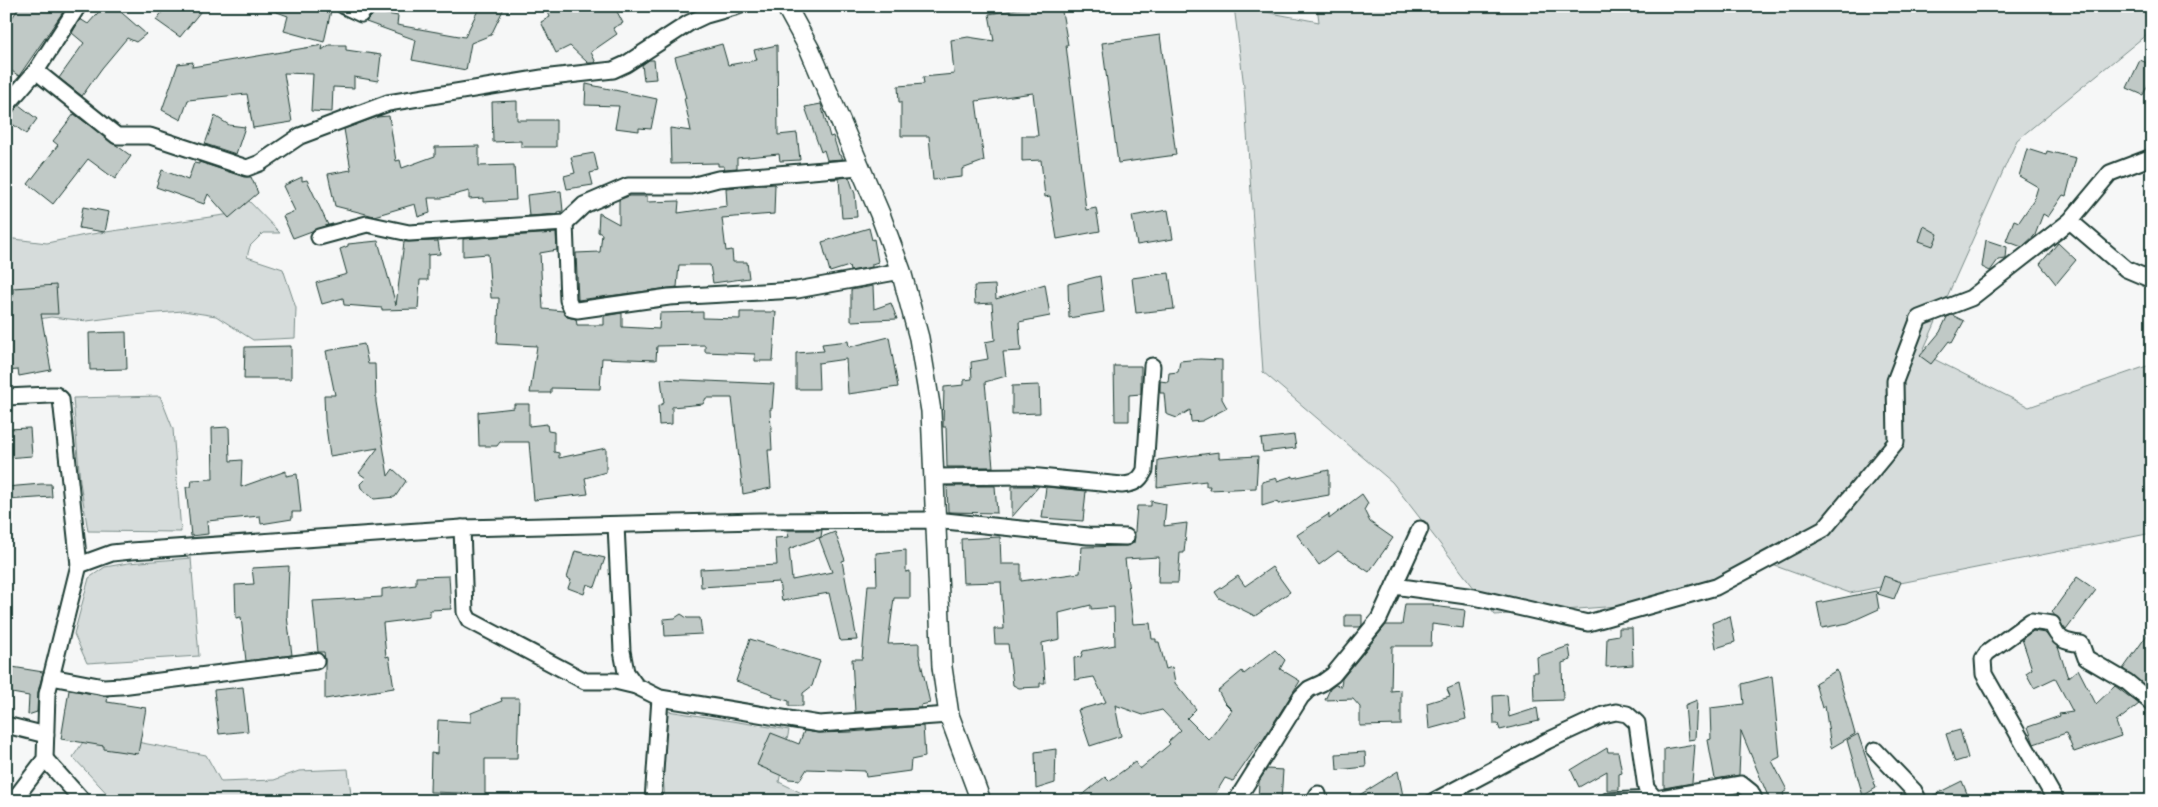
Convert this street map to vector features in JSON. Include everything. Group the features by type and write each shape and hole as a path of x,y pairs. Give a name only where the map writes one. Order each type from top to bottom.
{"main road":[{"path":"786,6 810,50 901,271 920,338 931,411 939,629 949,715 981,801"}],"street":[{"path":"6,106 36,71 78,6"},
{"path":"344,6 361,14 367,6"},
{"path":"36,71 117,136 150,136 247,168 260,163 300,136 388,103 542,78 613,70 626,64 706,14 738,6"},
{"path":"1394,586 1474,597 1588,623 1716,587 1824,528 1896,442 1895,381 1919,318 1971,298 2070,221 2110,173 2152,158"},
{"path":"319,237 367,224 409,233 566,223 584,205 628,186 691,186 718,179 859,167"},
{"path":"2070,221 2126,268 2152,280"},
{"path":"566,223 568,300 572,309 577,310 669,297 796,290 901,271"},
{"path":"933,477 1029,476 1122,485 1134,484 1141,478 1144,470 1152,366"},
{"path":"6,397 56,395 60,399 79,565 51,677 46,709 45,759 13,801"},
{"path":"79,565 112,553 131,551 462,528 936,520 1088,536 1126,537"},
{"path":"616,525 622,652 626,672 636,686"},
{"path":"462,528 466,612 469,620 584,681 615,681 636,686 660,698 819,724 949,715"},
{"path":"1236,801 1301,697 1308,689 1322,684 1338,668 1379,619 1420,529"},
{"path":"2056,801 1984,674 1983,659 1987,652 2032,621 2052,624 2056,636 2062,641 2081,644 2086,658 2127,682 2152,702"},
{"path":"51,677 104,687 121,686 316,661"},
{"path":"653,801 660,698"},
{"path":"1434,801 1547,741 1603,715 1616,712 1627,714 1637,723 1646,788 1656,799"},
{"path":"6,725 46,735"},
{"path":"1875,750 1914,791 1919,801"},
{"path":"45,759 83,801"},
{"path":"1608,801 1656,799 1741,784 1751,792 1755,801"}],"shaded area":[{"path":"1234,6 1319,22 1317,6 2152,6 2152,30 2017,140 1922,353 2029,407 2150,365 2152,533 1850,593 1767,563 1619,606 1495,615 1392,482 1263,372 1244,87"},
{"path":"244,196 280,233 263,233 250,246 247,257 283,269 296,308 295,338 253,340 216,316 183,311 87,321 51,317 33,320 6,332 6,238 47,243 85,235 231,214"},
{"path":"160,396 173,429 181,532 88,531 80,482 73,398"},
{"path":"191,558 199,656 87,663 74,634 89,578 105,567 128,563"},
{"path":"668,711 789,730 779,782 816,800 833,801 665,801 663,775"},
{"path":"89,733 206,755 221,782 274,780 299,771 348,769 351,795 349,801 114,801 73,757"}],"building":[{"path":"20,6 67,6 19,76 6,67 6,27"},
{"path":"104,6 114,6 146,34 136,42 127,38 82,96 59,78 84,43 72,33 80,19 88,24"},
{"path":"167,6 205,6 180,37 156,20"},
{"path":"266,6 332,6 324,42 284,31 288,16 266,8"},
{"path":"480,6 505,6 491,35 471,43 466,70 412,60 416,40 366,22 376,12 398,16 397,25 465,37"},
{"path":"545,6 614,6 623,23 613,28 617,34 591,52 596,63 588,63 570,46 556,53 541,22 550,17"},
{"path":"1035,6 1061,6 1068,45 1066,45 1086,210 1096,208 1100,231 1057,239 1050,196 1045,197 1041,160 1022,161 1022,136 1038,136 1033,93 976,101 984,161 962,169 962,177 933,180 929,136 901,136 901,102 899,102 898,86 924,84 923,77 954,74 951,40 968,37 994,41 989,14"},
{"path":"1160,35 1176,155 1118,163 1102,43"},
{"path":"722,44 728,65 757,60 754,50 777,45 778,135 797,133 800,160 780,161 779,154 737,158 737,168 724,169 724,166 718,166 718,163 671,164 670,128 691,131 684,98 686,98 675,57"},
{"path":"323,45 322,50 329,45 346,45 346,50 381,55 378,81 354,77 354,88 333,87 332,112 311,111 313,74 284,73 292,122 253,128 247,94 188,100 181,120 162,110 178,64 193,62 192,67"},
{"path":"649,60 654,60 656,79 644,80 642,65"},
{"path":"2140,60 2152,65 2152,76 2143,95 2127,88"},
{"path":"586,84 657,99 651,129 639,128 639,131 615,128 619,106 585,105"},
{"path":"517,101 517,120 556,120 556,147 521,147 521,141 493,142 492,102"},
{"path":"821,104 830,137 833,136 839,155 843,159 827,160 824,150 821,152 805,107"},
{"path":"19,105 37,119 26,134 7,120"},
{"path":"74,114 131,156 115,179 88,159 53,204 28,184 58,145 53,141"},
{"path":"215,116 229,125 245,127 236,154 205,144"},
{"path":"389,116 396,161 400,160 402,168 435,156 435,147 479,146 479,166 514,165 516,200 483,202 483,198 469,199 469,191 442,198 428,198 430,213 418,217 415,204 374,216 335,206 328,174 351,170 344,129 377,117"},
{"path":"2027,149 2046,155 2047,151 2076,158 2066,196 2063,195 2048,217 2043,214 2035,235 2022,247 2006,241 2014,220 2019,222 2034,200 2038,187 2019,176"},
{"path":"594,153 598,171 590,173 593,185 567,189 564,176 575,173 571,157"},
{"path":"199,162 244,177 251,177 258,193 229,218 208,194 204,204 156,187 162,170 188,180 194,163 199,164"},
{"path":"302,177 302,181 307,180 328,225 293,238 283,216 295,211 283,186"},
{"path":"849,177 855,194 857,217 842,218 839,179 831,179"},
{"path":"775,184 774,214 722,218 726,251 732,250 733,262 747,262 749,278 713,283 710,265 679,265 677,287 578,300 576,253 600,252 602,234 598,232 599,213 619,224 619,200 629,196 647,196 647,202 679,201 678,213 727,206 726,188"},
{"path":"561,191 563,211 557,212 557,214 529,216 527,195"},
{"path":"83,207 109,212 105,232 79,228"},
{"path":"1168,210 1173,239 1137,245 1132,216"},
{"path":"1924,226 1938,234 1933,246 1919,241"},
{"path":"869,228 872,240 874,239 878,262 872,264 872,267 850,271 849,266 830,272 822,242"},
{"path":"556,233 557,250 540,253 543,309 563,311 567,317 576,319 577,325 604,325 604,316 622,313 622,327 659,329 660,313 703,312 703,318 740,319 740,312 776,312 773,361 755,361 755,354 705,352 705,345 657,346 656,360 602,358 600,389 551,388 551,393 530,393 537,346 497,344 499,298 491,298 488,254 463,256 463,239"},
{"path":"1986,240 2007,247 2006,259 1998,260 1990,271 1982,267"},
{"path":"378,241 396,305 404,242 438,241 440,254 428,255 428,280 420,280 418,309 382,310 382,308 344,305 343,298 322,304 316,283 347,274 340,249 348,246 348,244"},
{"path":"2058,243 2076,260 2056,284 2040,264"},
{"path":"1169,273 1174,309 1136,313 1132,278"},
{"path":"1100,276 1104,312 1069,318 1068,284"},
{"path":"1045,284 1050,316 1019,322 1021,351 1003,352 1006,376 985,382 993,467 947,467 946,427 943,427 944,387 964,385 964,380 972,379 971,362 988,359 985,342 995,340 992,303 975,304 974,286 995,285 996,299"},
{"path":"56,285 58,314 41,314 51,370 19,376 18,370 6,371 6,297 13,297 13,288"},
{"path":"873,286 874,309 891,303 897,319 851,321 851,290"},
{"path":"1952,315 1964,321 1952,343 1949,341 1931,364 1920,356 1940,332 1947,317"},
{"path":"126,332 127,369 90,370 89,333"},
{"path":"889,337 898,387 848,394 846,359 818,363 819,389 796,389 796,353 824,351 822,344 848,341 849,347"},
{"path":"364,344 368,364 375,364 376,402 388,476 393,469 406,481 395,497 374,499 361,488 360,484 366,478 359,473 378,448 330,456 324,395 335,395 326,351"},
{"path":"291,346 291,379 244,379 245,347"},
{"path":"1200,359 1222,360 1222,399 1227,408 1202,421 1191,422 1190,410 1177,418 1166,414 1164,393 1160,393 1160,381 1168,382 1169,373 1178,372 1180,361"},
{"path":"1114,366 1141,366 1141,394 1129,395 1129,421 1115,421"},
{"path":"661,379 774,384 772,409 770,409 772,450 768,450 771,488 743,494 732,398 706,398 703,404 672,407 672,424 659,425 658,406 664,403"},
{"path":"1039,385 1040,413 1012,414 1012,386"},
{"path":"514,404 529,404 529,426 547,424 548,431 554,432 554,452 559,453 559,458 606,448 606,472 585,478 588,494 534,500 529,442 500,442 497,446 479,446 478,412 514,408"},
{"path":"229,427 230,461 242,460 241,487 286,471 286,476 297,474 301,512 292,512 292,519 261,524 260,516 207,521 208,534 191,536 186,487 191,487 192,480 213,479 212,428"},
{"path":"30,428 32,456 6,458 6,429"},
{"path":"1294,435 1296,448 1263,452 1261,439"},
{"path":"1219,452 1219,458 1258,456 1256,488 1209,490 1210,486 1206,486 1206,481 1157,487 1158,460"},
{"path":"1329,470 1329,495 1278,504 1278,501 1262,506 1262,482 1277,478 1277,481 1293,476 1293,478"},
{"path":"51,484 52,497 6,500 6,487"},
{"path":"947,486 995,486 997,513 948,512"},
{"path":"1012,486 1039,486 1012,517"},
{"path":"1046,487 1086,491 1083,521 1042,518"},
{"path":"1362,494 1368,503 1364,510 1370,522 1393,538 1369,572 1338,551 1319,565 1297,535 1329,514 1329,519"},
{"path":"1151,501 1166,504 1164,526 1187,523 1184,553 1180,553 1178,583 1158,583 1159,557 1125,559 1133,624 1150,623 1152,639 1156,639 1156,642 1159,642 1166,669 1172,667 1175,683 1196,709 1187,718 1209,740 1232,710 1224,702 1218,691 1242,671 1244,674 1275,650 1285,660 1280,669 1300,681 1261,743 1261,741 1233,781 1225,778 1211,801 1075,801 1105,777 1109,781 1135,762 1140,769 1170,744 1168,742 1181,730 1162,710 1143,715 1115,705 1121,736 1090,746 1078,710 1106,702 1094,677 1075,680 1074,658 1081,657 1083,651 1115,645 1114,607 1091,609 1091,605 1059,613 1060,639 1042,643 1045,683 1040,683 1040,687 1019,688 1013,685 1008,644 995,644 994,629 1004,629 1001,582 963,583 961,539 1000,537 1001,564 1021,564 1021,581 1080,573 1082,547 1126,546 1134,543 1137,506 1151,506"},
{"path":"787,530 822,530 821,537 789,549 792,580 832,572 819,538 835,532 845,560 842,561 857,640 840,641 829,593 782,601 779,582 701,587 700,569 777,565 775,538 789,537"},
{"path":"906,550 906,572 910,571 910,598 894,598 888,644 919,643 919,654 930,703 921,705 921,708 855,712 852,659 862,659 868,585 877,585 876,553"},
{"path":"575,551 605,558 595,587 587,584 584,594 568,588 571,580 567,578"},
{"path":"289,566 287,616 292,655 246,661 241,617 236,618 235,585 254,584 252,568"},
{"path":"1272,567 1290,592 1255,616 1219,598 1215,592 1238,576 1245,586"},
{"path":"449,576 451,609 430,610 430,617 383,623 386,657 389,656 394,688 325,699 325,660 324,652 318,652 313,601 382,597 382,589 416,585 416,577"},
{"path":"1884,576 1901,582 1894,599 1878,594"},
{"path":"2077,577 2096,590 2066,630 2052,612"},
{"path":"1876,591 1879,609 1848,623 1822,628 1817,603"},
{"path":"1405,604 1434,604 1433,606 1465,610 1463,628 1432,624 1431,646 1392,646 1391,691 1401,690 1401,725 1360,726 1360,707 1353,699 1325,700 1330,689 1335,685 1341,686 1342,679 1386,625 1402,625"},
{"path":"681,614 687,618 700,618 702,634 665,636 664,619 675,618"},
{"path":"1345,615 1362,615 1362,625 1360,627 1345,627"},
{"path":"1730,616 1735,642 1716,648 1712,623"},
{"path":"1619,628 1632,628 1633,665 1606,667 1607,637 1619,635"},
{"path":"2152,628 2152,691 2123,669"},
{"path":"2033,631 2045,633 2058,647 2068,678 2078,669 2096,704 2115,686 2139,704 2116,722 2121,736 2074,752 2066,733 2034,744 2028,727 2060,716 2059,714 2073,712 2055,678 2034,688 2026,673 2032,669 2022,639"},
{"path":"750,639 820,661 812,686 803,693 803,706 789,706 789,701 736,681"},
{"path":"1569,646 1571,660 1562,663 1563,700 1534,701 1533,672 1538,672 1537,657"},
{"path":"6,666 43,672 38,692 37,712 28,715 29,696 6,692"},
{"path":"1837,670 1855,734 1831,748 1825,706 1822,708 1815,683"},
{"path":"1772,676 1780,757 1772,761 1787,790 1783,793 1785,801 1770,801 1741,731 1739,775 1715,779 1708,740 1711,739 1710,708 1744,704 1742,684"},
{"path":"1459,684 1466,719 1429,729 1427,703 1450,696 1447,689"},
{"path":"243,687 248,731 219,734 214,690"},
{"path":"69,690 108,696 107,702 146,708 138,754 104,749 104,746 61,739"},
{"path":"1507,695 1509,717 1537,708 1539,721 1500,730 1498,724 1494,724 1493,696"},
{"path":"501,698 519,698 517,759 485,759 485,799 462,799 462,793 430,792 431,753 437,754 438,720 471,722 471,713 502,701"},
{"path":"1697,700 1695,739 1688,740 1685,705"},
{"path":"923,726 925,757 911,760 910,771 866,777 865,771 807,769 800,780 789,779 757,765 771,733 799,744 804,731 819,733 850,732"},
{"path":"1960,730 1968,758 1955,762 1946,734"},
{"path":"1858,734 1876,788 1863,796 1847,740"},
{"path":"1695,744 1692,783 1664,788 1664,749"},
{"path":"1607,748 1608,752 1618,752 1622,773 1619,774 1619,790 1607,790 1607,771 1579,787 1571,770"},
{"path":"1056,749 1055,783 1036,789 1035,752"},
{"path":"1365,752 1366,767 1337,770 1336,754"},
{"path":"1267,769 1283,770 1281,801 1258,801 1259,781"},
{"path":"1398,771 1404,801 1350,801"},
{"path":"1962,781 1970,801 1928,801 1928,798"},
{"path":"1739,794 1738,801 1718,801 1718,798"}]}
